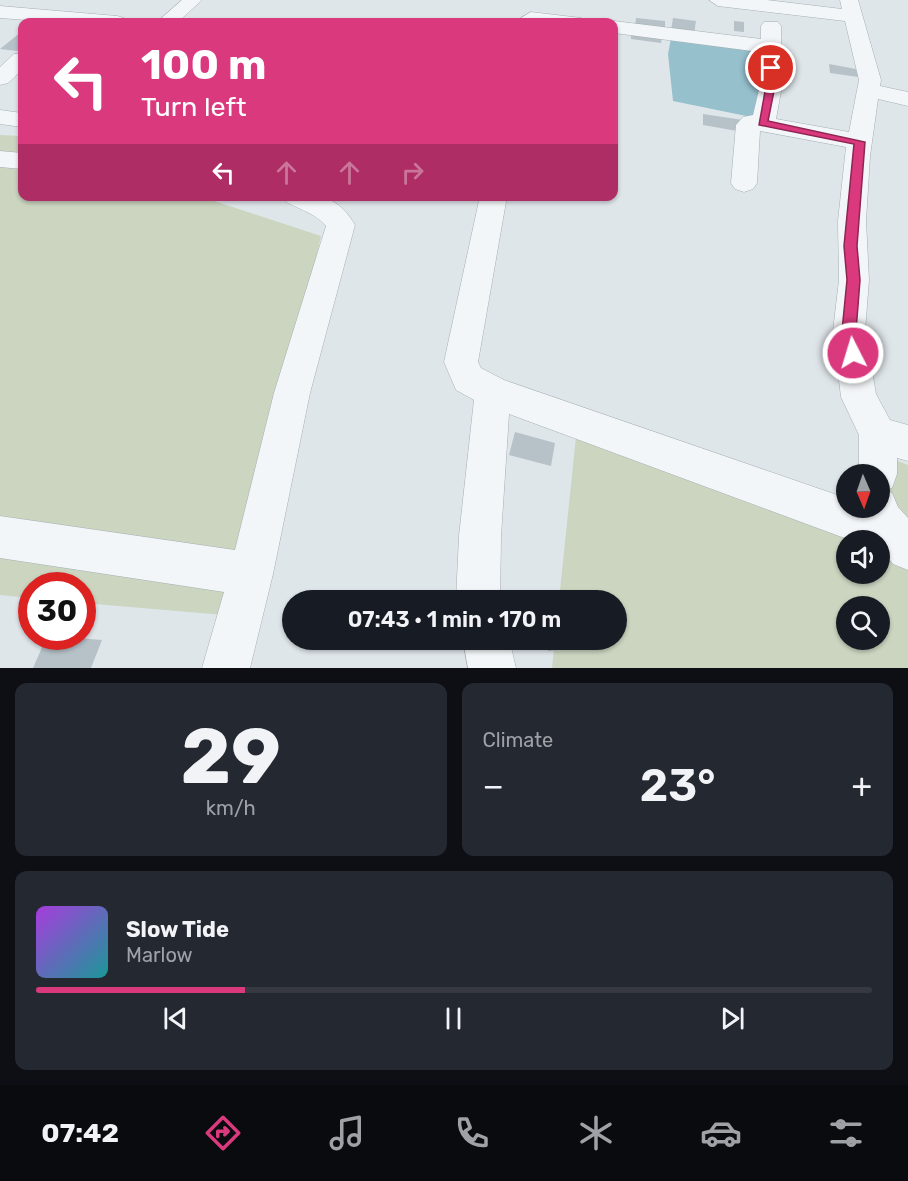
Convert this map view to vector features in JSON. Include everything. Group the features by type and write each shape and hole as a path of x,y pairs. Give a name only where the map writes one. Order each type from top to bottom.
{"street":[{"path":"78,18 111,0"},
{"path":"172,18 193,0"},
{"path":"718,0 771,6 852,8 867,67 869,90 860,142 852,220 850,246 854,280 849,331 859,398 893,439 882,464"},
{"path":"763,123 771,86 771,6"},
{"path":"0,12 56,18"},
{"path":"532,13 555,18"},
{"path":"618,27 771,46"},
{"path":"0,78 18,62"},
{"path":"869,90 908,99"},
{"path":"0,117 18,119"},
{"path":"744,183 748,125 751,122 860,142"},
{"path":"0,159 18,161"},
{"path":"226,668 251,574 292,393 341,225 332,212 314,201"},
{"path":"493,201 461,362 462,373 471,383 836,515"},
{"path":"478,590 480,536 493,392"},
{"path":"846,518 865,524 874,522 875,518"},
{"path":"884,518 908,549"},
{"path":"0,537 251,574"},
{"path":"488,650 492,668"}],"green space":[{"path":"0,135 18,136 18,201 214,201 321,236 236,616 96,604 96,572 18,572 18,597 0,595"},
{"path":"577,427 860,526 868,518 890,518 890,464 874,464 865,448 908,465 908,668 552,668 554,650 627,650 627,590 560,590"}],"water":[{"path":"671,38 743,46 765,54 756,118 673,101 668,54"}],"building":[{"path":"636,18 665,21 665,29 635,26"},
{"path":"673,18 696,21 694,34 671,31"},
{"path":"734,21 744,22 744,32 734,31"},
{"path":"631,33 662,36 661,43 631,39"},
{"path":"18,34 17,51 0,49"},
{"path":"829,64 856,69 858,77 830,73"},
{"path":"703,114 743,120 743,132 703,125"},
{"path":"515,432 555,443 551,466 509,455"},
{"path":"96,640 102,640 91,668 33,668 41,650 96,650"}],"route":[{"path":"771,68 771,86 763,123 860,142 850,246 854,280 849,331 853,353"}]}
